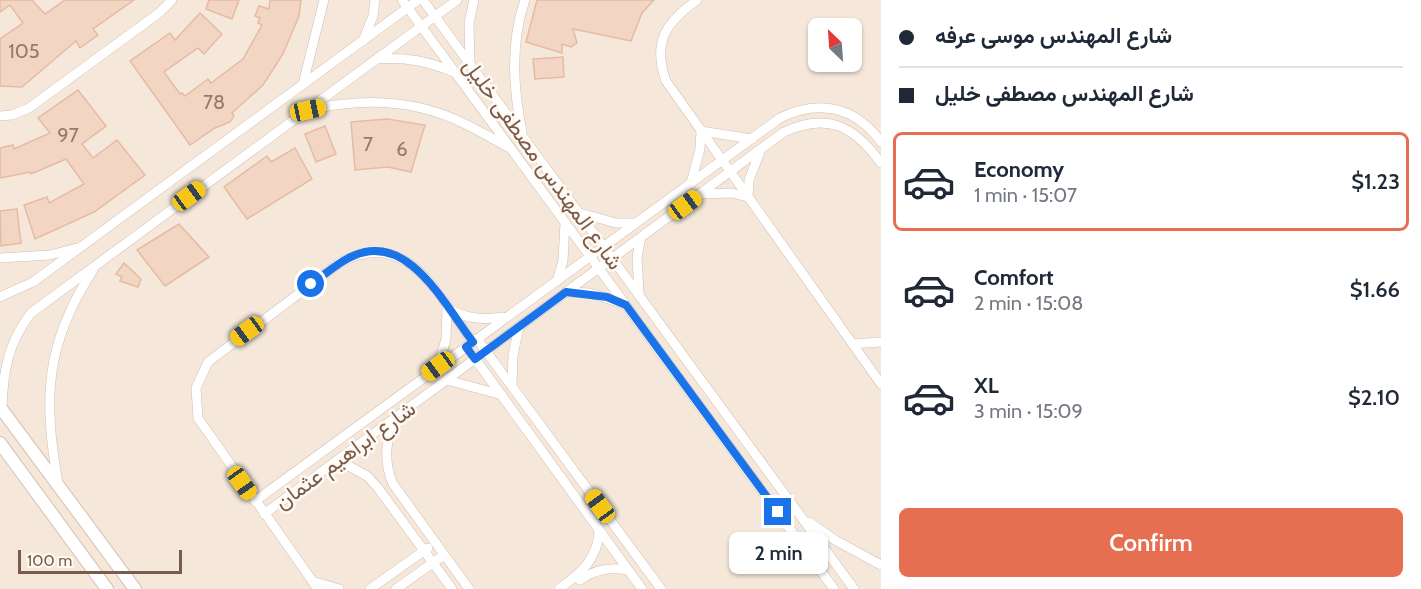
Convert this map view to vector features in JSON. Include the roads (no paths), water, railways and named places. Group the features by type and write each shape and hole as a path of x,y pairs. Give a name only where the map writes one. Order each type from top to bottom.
{"main road":[{"path":"1,408 135,589"},
{"path":"0,443 107,589"},
{"path":"113,589 127,578"}],"street":[{"path":"0,116 12,115 28,108 159,14 172,0"},
{"path":"303,84 324,0"},
{"path":"363,40 375,0"},
{"path":"0,297 33,282 363,40 405,4 418,0"},
{"name":"شارع المهندس مصطفى خليل","path":"423,0 854,589"},
{"path":"1,408 4,366 19,329 47,300 457,0"},
{"path":"470,64 470,23 474,0"},
{"path":"524,137 516,105 514,72 516,39 525,0"},
{"path":"697,0 673,19 664,33 660,48 661,65 666,81 881,384"},
{"name":"شارع المهندس مصطفى خليل","path":"405,4 834,589"},
{"path":"377,59 404,57 432,62 457,74"},
{"path":"308,110 339,103 402,104 432,111 462,122 511,148"},
{"name":"شارع ابراهيم عثمان","path":"255,501 780,118 796,110 814,106 832,108 850,113 865,123 881,142"},
{"name":"شارع ابراهيم عثمان","path":"264,514 784,132 799,125 816,122 848,129 862,139 881,163"},
{"path":"701,131 752,138"},
{"path":"691,183 700,149 701,131"},
{"path":"748,197 753,164 761,150"},
{"path":"700,194 716,192 748,197"},
{"path":"579,212 606,221 636,223"},
{"path":"557,280 564,252 565,222"},
{"path":"640,296 637,266 641,237"},
{"path":"0,258 50,255 82,246"},
{"path":"339,589 314,586 198,418 196,388 208,362 338,264 354,255 371,251 389,252 405,259 420,272 472,342 486,351 512,385 661,589"},
{"path":"58,485 48,408 51,369 60,332 72,305 96,264"},
{"path":"566,292 607,297 626,305"},
{"path":"447,308 460,316 476,319 507,316"},
{"path":"438,366 446,339 447,308"},
{"path":"512,385 513,356 519,327"},
{"path":"472,342 475,359 642,589"},
{"path":"853,344 881,342"},
{"path":"447,380 502,395"},
{"path":"394,419 385,454 387,470 393,484 469,589"},
{"path":"338,460 367,476 378,488 452,589"},
{"path":"801,517 835,540 881,565"},
{"path":"563,589 584,570 593,558 599,544 599,530"},
{"path":"370,589 435,543"},
{"path":"396,589 444,555"},
{"path":"563,589 586,575 600,570 615,567 628,570"}]}
